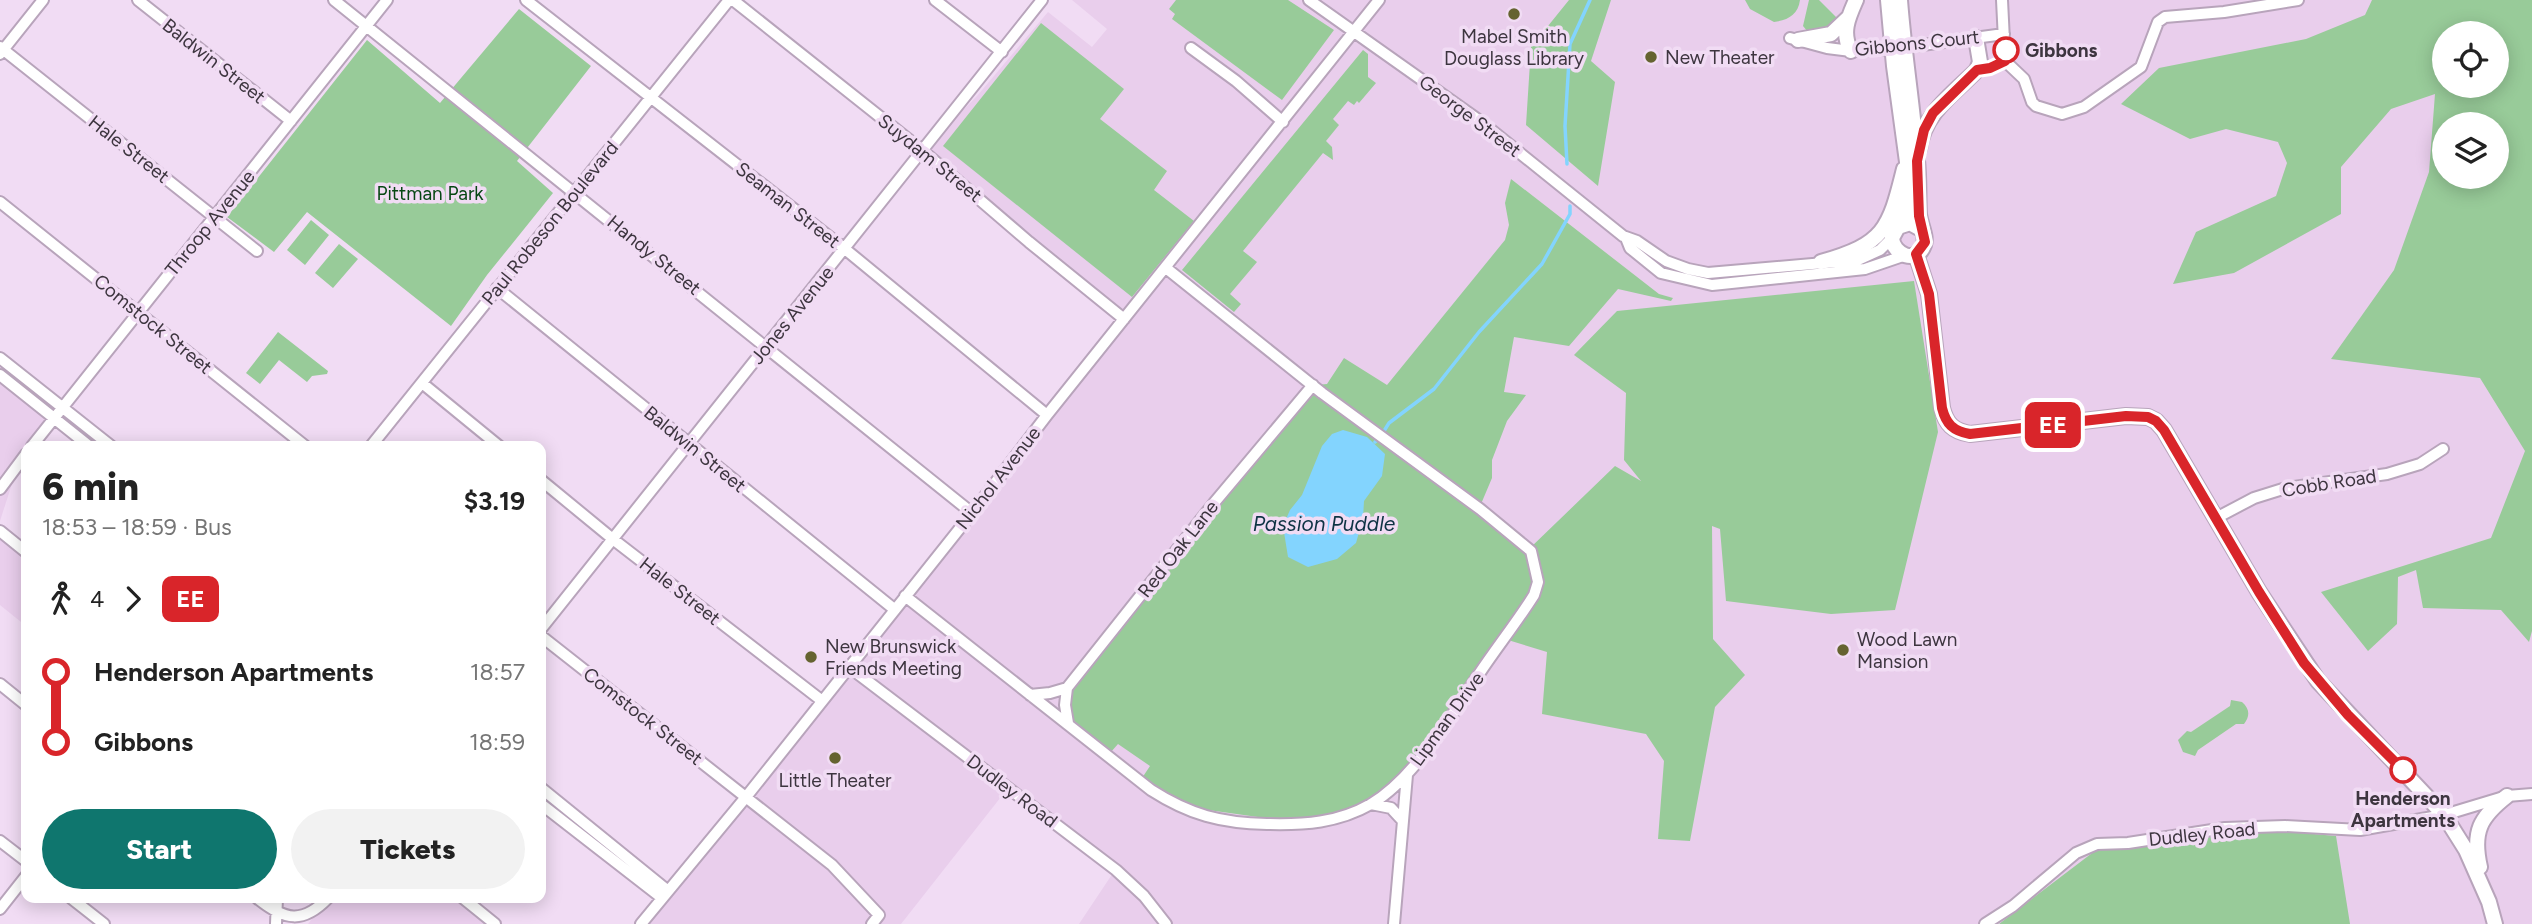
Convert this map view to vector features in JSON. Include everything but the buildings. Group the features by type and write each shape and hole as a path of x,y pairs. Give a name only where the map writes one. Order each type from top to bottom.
{"main road":[{"path":"1851,51 1846,36 1849,17 1856,0"},
{"path":"1888,0 1898,48 1921,229 1925,242 1910,255"},
{"path":"1898,48 1900,0"},
{"path":"1794,39 1831,34 1849,17"},
{"path":"1821,262 1857,250 1881,234 1894,211 1933,113 1977,70 1980,62 1976,38"},
{"path":"1912,162 1910,200 1895,232 1894,248 1910,255 1929,294 1942,408 1945,419 1952,428 1962,432 1980,433 2126,416 2148,417 2156,421 2164,430 2259,592 2318,681 2444,815 2466,850 2489,902"},
{"path":"1895,232 1910,223 1921,229"},
{"path":"2495,924 2476,847 2477,834 2483,818 2507,796"}],"street":[{"path":"1,50 43,0"},
{"name":"Baldwin Street","path":"138,0 291,121"},
{"name":"Handy Street","path":"334,0 972,513"},
{"name":"Throop Avenue","path":"36,441 387,0"},
{"name":"Seaman Street","path":"526,0 845,249 1047,415"},
{"name":"Paul Robeson Boulevard","path":"375,441 574,191 731,0"},
{"name":"Suydam Street","path":"731,0 922,151 1124,319"},
{"path":"935,0 1002,52"},
{"name":"Jones Avenue","path":"546,623 1042,0"},
{"name":"George Street","path":"1309,0 1480,121 1626,239 1630,248 1661,273 1712,285 1865,269 1910,255"},
{"name":"Nichol Avenue","path":"641,924 746,797 1379,0"},
{"path":"2002,0 2005,61 2024,79 2036,106 2062,114 2084,107 2141,67 2158,22 2165,17 2224,12 2298,0"},
{"name":"Gibbons Court","path":"1794,39 1851,51 1898,48 2004,34"},
{"path":"1191,48 1236,81 1283,122"},
{"name":"Hale Street","path":"1,50 257,251"},
{"name":"Gibbons Court","path":"1977,70 2005,61"},
{"name":"Comstock Street","path":"0,202 299,441"},
{"name":"George Street","path":"1626,239 1637,241 1666,261 1688,270 1709,273 1866,258 1880,250 1895,232"},
{"name":"Lipman Drive","path":"905,596 1152,790 1197,815 1258,824 1314,824 1334,820 1371,804 1407,775 1534,595 1538,582 1531,551 1480,509 1313,385 1166,268"},
{"name":"Baldwin Street","path":"497,288 894,609"},
{"path":"0,358 105,441"},
{"path":"0,375 83,441"},
{"path":"422,383 493,441"},
{"name":"Red Oak Lane","path":"1067,688 1214,503 1313,385"},
{"name":"Cobb Road","path":"2216,519 2253,498 2286,488 2387,474 2420,464 2443,449"},
{"path":"0,489 21,461"},
{"name":"Hale Street","path":"546,484 821,700"},
{"path":"0,531 21,548"},
{"name":"Comstock Street","path":"546,640 847,880 879,915 872,924"},
{"name":"Dudley Road","path":"849,667 1115,870 1144,896 1166,924"},
{"path":"0,684 21,701"},
{"path":"1030,695 1067,688 1065,705 1068,723"},
{"path":"1394,924 1407,775"},
{"path":"546,792 665,894"},
{"name":"Dudley Road","path":"1985,924 2013,906 2083,850 2097,844 2128,843 2225,828 2285,826 2360,830 2444,815 2507,796 2532,794"},
{"path":"1371,804 1391,808 1403,821"},
{"path":"546,808 665,894"},
{"path":"0,841 21,858"},
{"path":"0,909 21,882"},
{"path":"78,903 104,924"},
{"path":"262,903 277,919 307,918 324,903"},
{"path":"469,903 495,924"}],"shaded area":[{"path":"1072,0 2532,0 2532,924 1079,924 1115,870 1008,788 901,924 643,924 1124,320 923,151 977,96 1048,12 1092,47 1107,29"},
{"path":"0,365 59,411 35,441 21,441 21,459 0,521"},
{"path":"0,527 21,544 21,622 0,605"},
{"path":"324,903 469,903 495,924 308,924"}],"green space":[{"path":"1176,0 1288,0 1334,30 1282,100 1172,19 1175,14 1169,9"},
{"path":"1569,0 1611,0 1591,61 1615,82 1598,186 1526,125 1531,47"},
{"path":"1745,0 1800,0 1791,16 1774,22 1750,9"},
{"path":"1809,0 1819,0 1839,20 1832,27 1808,32 1803,26"},
{"path":"2372,0 2532,0 2532,631 2529,642 2501,610 2423,608 2416,570 2398,577 2397,624 2368,651 2321,592 2491,538 2525,451 2480,378 2331,359 2394,270 2429,172 2432,133 2432,189 2509,189 2509,112 2434,112 2435,98 2509,98 2509,21 2432,21 2432,95 2391,109 2341,167 2341,214 2234,273 2173,284 2196,232 2276,196 2287,163 2278,142 2226,129 2190,139 2121,104 2159,68 2306,39 2365,15"},
{"name":"Pittman Park","path":"519,9 591,66 517,161 553,193 487,275 451,326 307,212 274,252 227,217 367,40 440,103"},
{"path":"1041,23 1124,89 1100,119 1167,171 1154,190 1194,221 1132,297 943,146"},
{"path":"1363,50 1368,54 1368,77 1376,83 1359,103 1357,101 1354,105 1348,101 1333,119 1339,125 1326,141 1332,147 1333,160 1323,153 1243,251 1257,262 1230,294 1241,304 1234,312 1182,270"},
{"path":"1511,179 1659,294 1673,298 1671,301 1618,289 1569,346 1514,337 1504,392 1526,395 1507,421 1492,460 1492,478 1481,504 1529,549 1615,466 1641,481 1624,460 1626,393 1574,355 1617,311 1914,281 1938,432 1895,610 1831,614 1726,601 1720,529 1712,526 1713,639 1745,675 1715,707 1690,841 1658,839 1664,761 1646,734 1542,714 1547,652 1508,640 1390,794 1323,826 1194,808 1142,778 1150,766 1118,744 1110,753 1068,723 1067,688 1316,385 1327,384 1344,358 1387,385 1505,240 1509,225 1505,203"},
{"path":"311,220 329,235 305,265 287,250"},
{"path":"339,244 358,259 333,288 315,273"},
{"path":"278,332 328,371 327,374 312,376 307,382 279,360 260,384 246,373"},
{"path":"2231,700 2242,702 2247,707 2248,715 2244,724 2236,724 2198,750 2195,756 2183,752 2178,740 2187,731 2191,732 2230,706"},
{"path":"2227,826 2336,836 2350,924 1999,924 2104,844"}],"water":[{"name":"Passion Puddle","path":"1343,430 1367,437 1385,454 1382,476 1364,501 1363,518 1356,543 1337,559 1308,567 1288,557 1283,526 1290,510 1302,495 1322,446 1332,434"}],"waterway":[{"path":"1567,164 1565,126 1570,44 1590,0"},
{"path":"1384,431 1389,423 1434,389 1479,332 1542,264 1570,214 1570,206"}],"bus line":[{"name":"EE","path":"2006,50 2005,61 1977,70 1933,113 1924,130 1917,161 1919,216 1925,242 1916,254 1929,294 1945,419 1956,431 1970,434 2138,415 2156,421 2164,430 2304,663 2348,715 2403,770"}],"place":[{"name":"Mabel Smith Douglass Library","path":"1514,14"},
{"name":"Gibbons","path":"2006,50"},
{"name":"New Theater","path":"1651,57"},
{"name":"Wood Lawn Mansion","path":"1843,650"},
{"name":"New Brunswick Friends Meeting","path":"811,657"},
{"name":"Little Theater","path":"835,758"},
{"name":"Henderson Apartments","path":"2403,770"}]}
